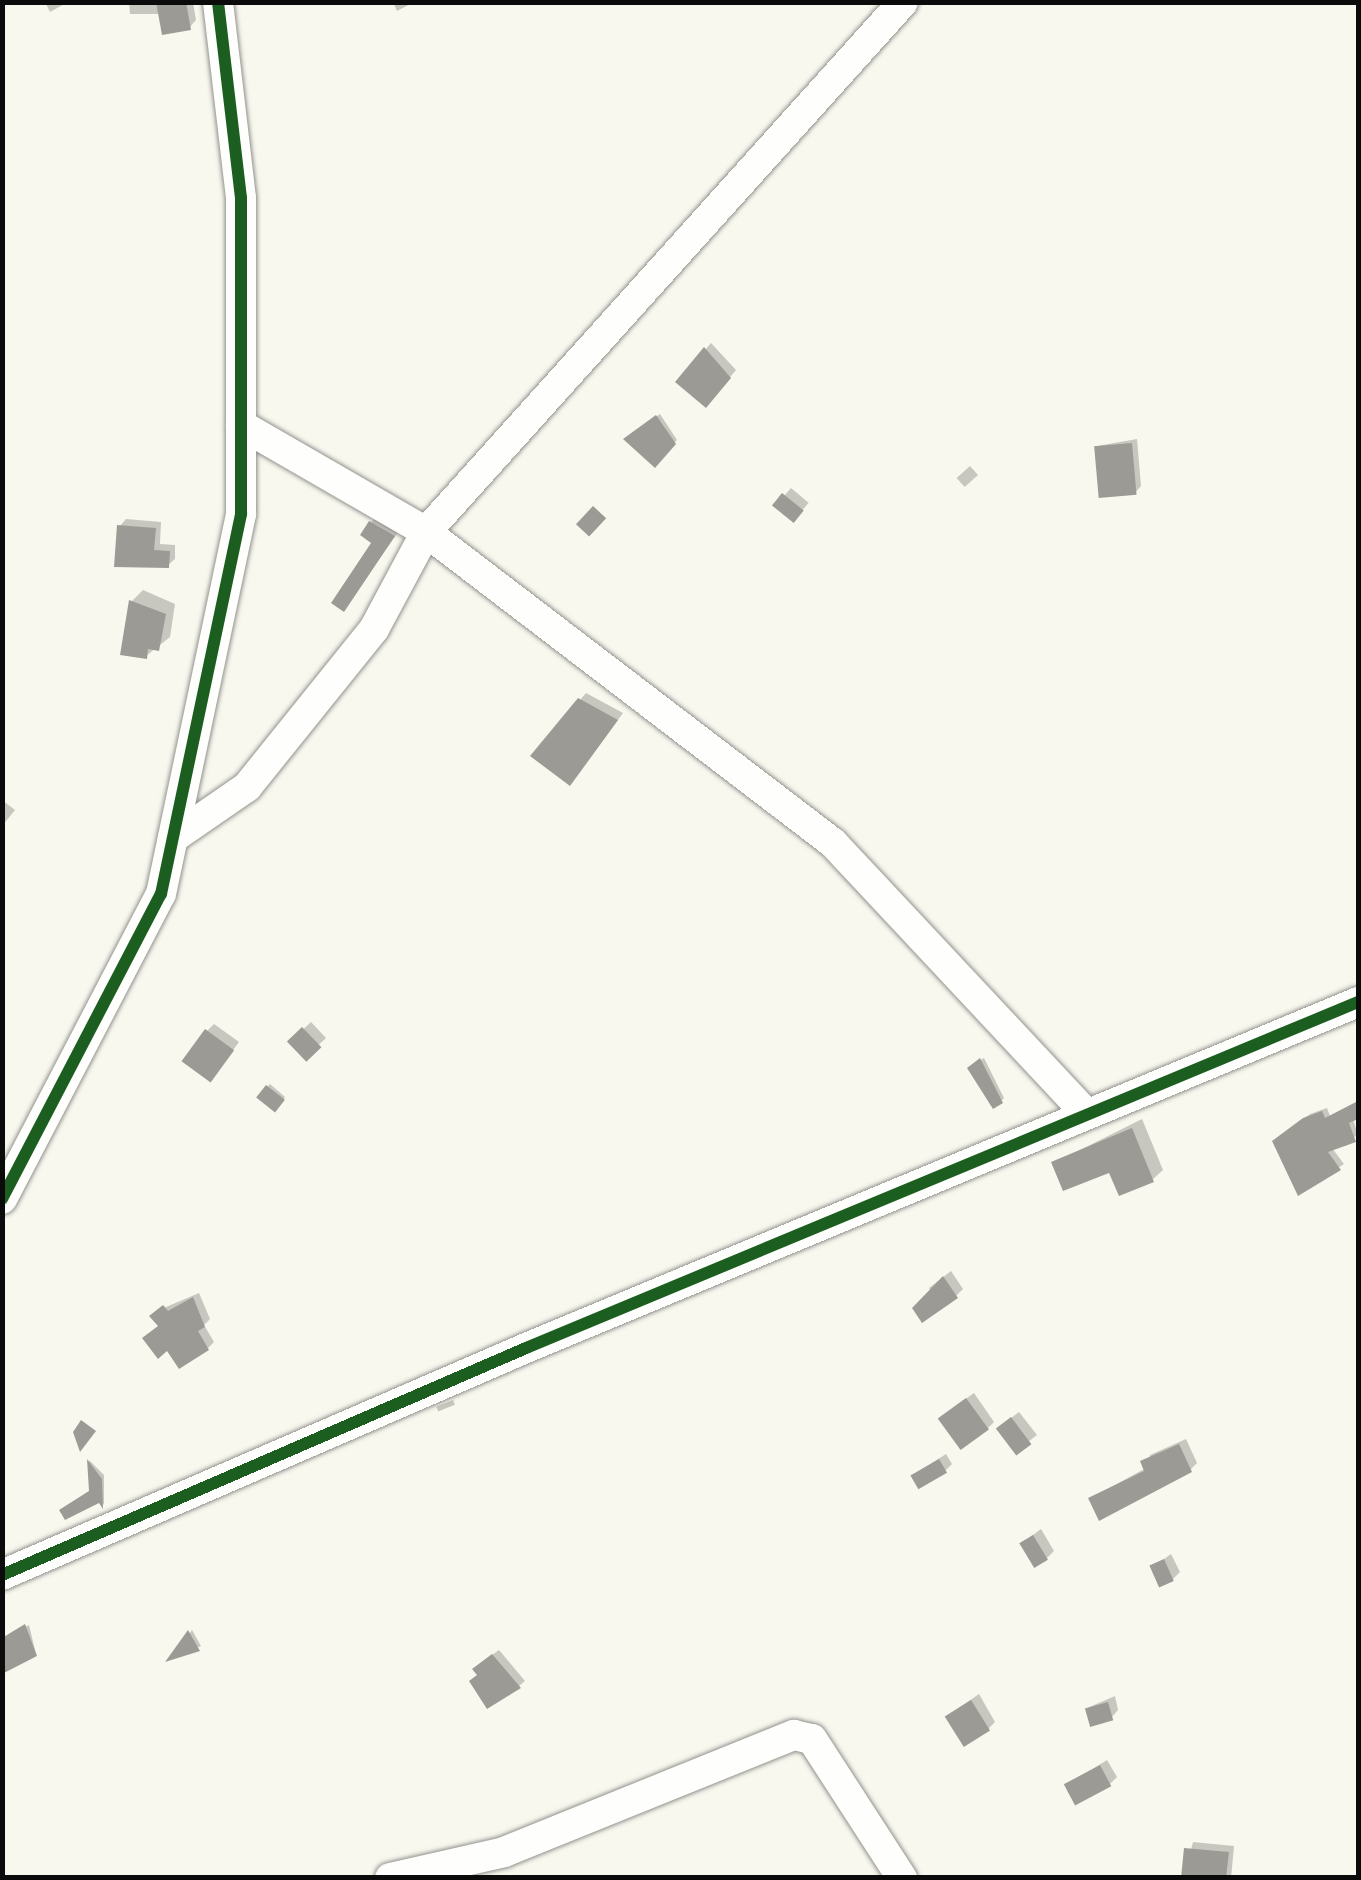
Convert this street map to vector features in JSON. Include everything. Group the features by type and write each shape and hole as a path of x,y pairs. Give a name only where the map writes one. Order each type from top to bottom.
{"street":[{"path":"2,1199 161,894 241,514 241,198 218,2"},
{"path":"173,838 248,786 374,629 426,532 903,2"},
{"path":"241,425 426,532 834,843 1087,1114"},
{"path":"2,1575 1358,1002"},
{"path":"390,1878 504,1852 794,1735 812,1739 902,1878"}],"building":[{"path":"156,2 186,2 191,30 162,35"},
{"path":"704,347 731,378 706,408 675,382"},
{"path":"656,415 676,444 655,468 623,439"},
{"path":"1132,443 1137,495 1099,498 1094,446"},
{"path":"782,493 804,511 794,523 772,505"},
{"path":"593,506 606,518 589,537 576,524"},
{"path":"369,521 395,536 344,612 331,603 371,543 360,535"},
{"path":"117,525 156,528 154,550 170,551 169,568 114,567"},
{"path":"129,600 166,614 159,651 148,649 147,659 120,655"},
{"path":"578,698 618,720 570,786 530,756"},
{"path":"302,1027 321,1047 306,1062 287,1042"},
{"path":"205,1029 234,1050 211,1083 181,1061"},
{"path":"980,1058 1003,1103 993,1109 967,1068"},
{"path":"266,1085 285,1100 275,1112 256,1098"},
{"path":"1358,1101 1358,1119 1349,1123 1356,1142 1328,1152 1341,1170 1298,1196 1272,1141 1303,1118 1322,1111 1325,1118"},
{"path":"1132,1128 1154,1182 1119,1196 1109,1173 1063,1191 1051,1162"},
{"path":"943,1276 958,1298 922,1323 912,1308"},
{"path":"193,1297 205,1327 198,1331 209,1350 179,1369 167,1351 158,1359 142,1338 158,1326 149,1316 163,1305 168,1311"},
{"path":"966,1398 989,1430 961,1450 938,1419"},
{"path":"1011,1417 1031,1444 1016,1456 996,1428"},
{"path":"81,1420 96,1431 80,1452 73,1432"},
{"path":"1179,1444 1192,1472 1099,1521 1088,1498 1144,1471 1140,1461"},
{"path":"87,1459 102,1479 103,1509 99,1503 65,1520 59,1510 89,1491"},
{"path":"939,1459 947,1473 918,1489 910,1476"},
{"path":"1033,1535 1048,1560 1034,1568 1019,1543"},
{"path":"1164,1559 1174,1581 1159,1587 1149,1566"},
{"path":"25,1624 37,1656 2,1674 2,1638"},
{"path":"188,1630 200,1651 165,1662"},
{"path":"492,1654 521,1688 487,1709 469,1681 477,1675 472,1669"},
{"path":"971,1700 990,1731 964,1747 945,1716"},
{"path":"1108,1702 1113,1720 1090,1727 1085,1709"},
{"path":"1100,1765 1111,1786 1075,1805 1064,1784"},
{"path":"1184,1848 1229,1852 1226,1878 1181,1878"}],"cycle path":[{"path":"2,1199 161,894 241,514 241,198 218,2"},
{"path":"2,1575 526,1348 1358,1002"}]}
